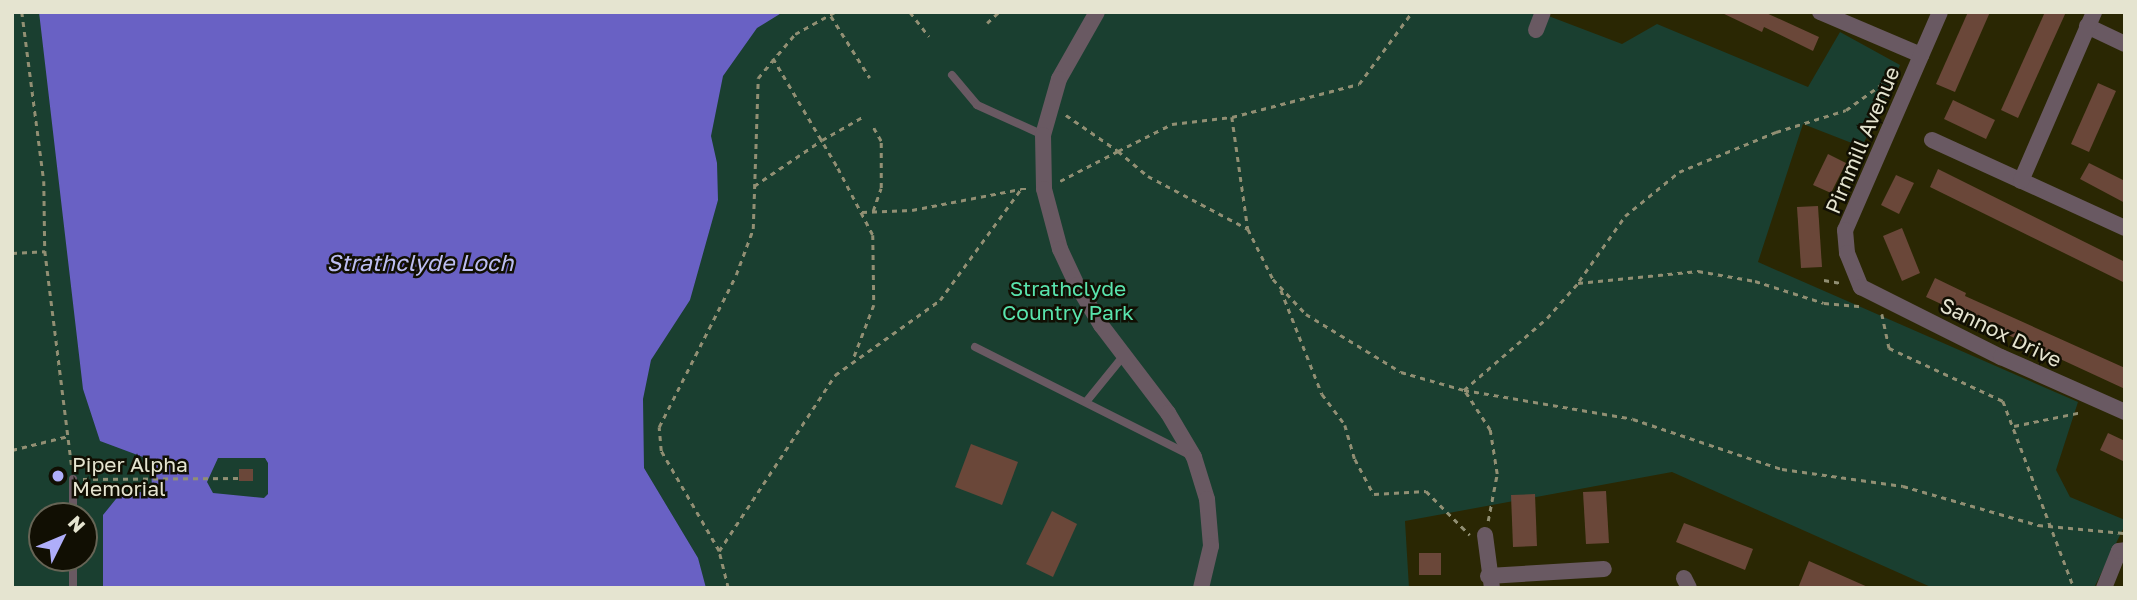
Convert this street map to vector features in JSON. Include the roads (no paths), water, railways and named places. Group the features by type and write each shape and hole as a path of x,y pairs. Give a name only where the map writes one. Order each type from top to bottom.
{"street":[{"path":"1097,12 1059,79 1043,135 1044,189 1060,249 1101,325 1168,413 1194,457 1208,499 1210,546 1201,588"},
{"path":"1536,30 1543,12"},
{"path":"1820,12 1921,55"},
{"name":"Pirnmill Avenue","path":"1861,287 1847,253 1846,230 1940,12"},
{"path":"2021,181 2091,19 2125,44"},
{"path":"1932,140 2125,228"},
{"name":"Sannox Drive","path":"1861,287 2001,357 2125,412"},
{"path":"1486,540 1490,582 1604,569"},
{"path":"2104,588 2119,551 2125,550"}],"lane":[{"path":"952,75 977,105 1007,121 1043,135"},
{"path":"975,346 1194,457"},
{"path":"1086,402 1125,354"},
{"path":"74,479 74,502"}],"water":[{"name":"Strathclyde Loch","path":"39,12 783,12 757,28 723,76 711,136 717,163 718,200 690,300 651,360 643,399 644,468 698,558 706,588 103,588 103,515 120,494 152,491 151,460 100,441 83,389","holes":["218,458 265,458 268,463 268,494 264,498 213,493 207,482"]}],"place":[{"name":"Piper Alpha Memorial","path":"58,476"}],"park label":[{"name":"Strathclyde Country Park","path":"1068,300"}]}
